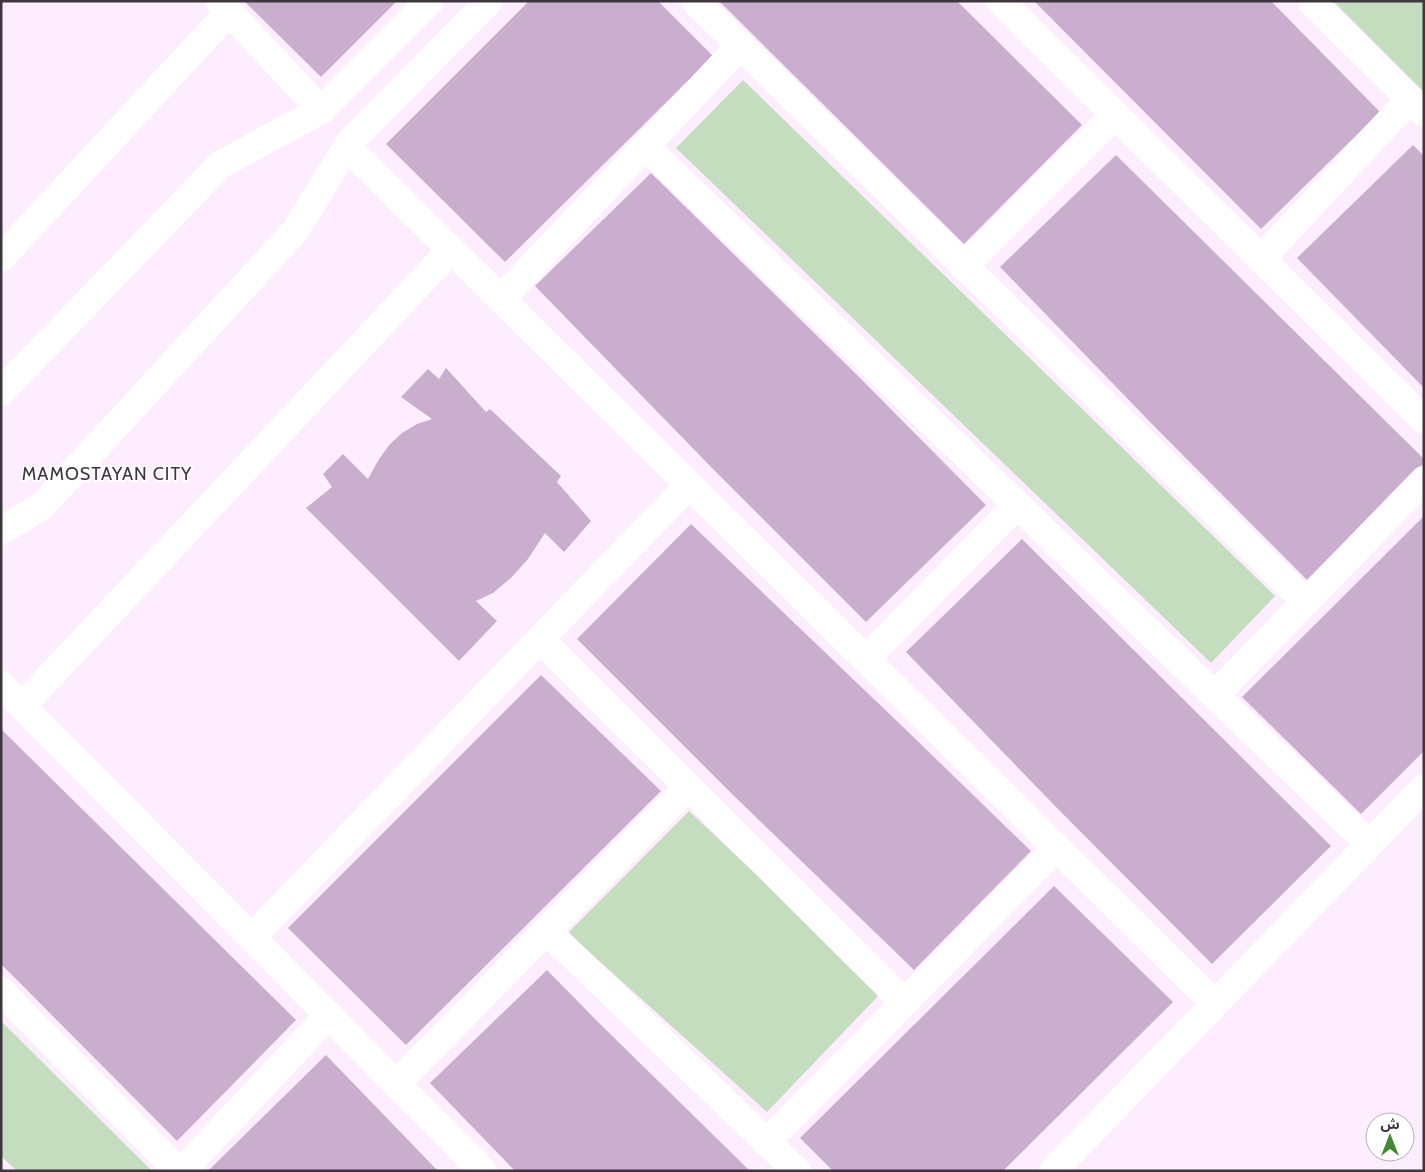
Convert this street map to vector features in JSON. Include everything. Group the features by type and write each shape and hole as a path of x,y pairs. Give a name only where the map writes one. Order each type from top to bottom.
{"street":[{"path":"1,392 220,165 321,110 430,1"},
{"path":"1,531 42,506 295,231 350,142 488,1"},
{"path":"695,1 1306,602"},
{"path":"1000,1 1424,420"},
{"path":"1260,259 1417,106 1312,1"},
{"path":"1,258 224,7 321,110"},
{"path":"500,299 740,46"},
{"path":"964,266 1115,115"},
{"path":"645,146 1369,844"},
{"path":"347,147 1215,1004"},
{"path":"22,706 451,250"},
{"path":"1215,695 1424,480"},
{"path":"252,937 689,485"},
{"path":"866,659 1017,505"},
{"path":"540,640 904,1002"},
{"path":"1,685 484,1171"},
{"path":"397,1083 688,787"},
{"path":"1053,1171 1424,788"},
{"path":"767,1142 1056,848"},
{"path":"546,930 797,1171"},
{"path":"1,991 180,1171 329,1015"}],"green space":[{"path":"1333,1 1424,1 1424,92"},
{"path":"743,80 1275,596 1211,663 676,148"},
{"path":"689,811 881,993 767,1112 568,933"},
{"path":"1,1021 152,1171 17,1171 1,1156"}],"building":[{"path":"244,1 397,1 321,77"},
{"path":"529,1 658,1 713,56 505,262 386,144"},
{"path":"719,1 957,1 1082,125 964,244"},
{"path":"1034,1 1271,1 1380,112 1261,229"},
{"path":"1413,145 1424,156 1424,388 1297,258"},
{"path":"1116,155 1424,459 1424,463 1307,580 1000,267"},
{"path":"651,173 858,376 986,505 866,622 712,468 535,286"},
{"path":"446,368 486,412 490,409 561,476 557,482 591,521 564,552 545,533 528,559 511,578 493,593 476,601 497,621 459,661 306,508 332,487 323,474 343,454 368,479 390,444 402,433 417,424 432,419 401,397 428,369 439,379"},
{"path":"1424,516 1424,751 1361,814 1242,697"},
{"path":"691,524 1031,851 914,970 730,792 577,639"},
{"path":"1022,539 1331,846 1212,964 906,652"},
{"path":"541,675 661,791 406,1045 288,928"},
{"path":"1,729 296,1020 177,1141 1,964"},
{"path":"1054,886 1173,1002 1003,1171 833,1171 800,1138"},
{"path":"547,970 750,1171 515,1171 430,1083"},
{"path":"326,1055 438,1171 208,1171 266,1114"}],"district":[{"name":"MAMOSTAYAN CITY","path":"107,474"}]}
